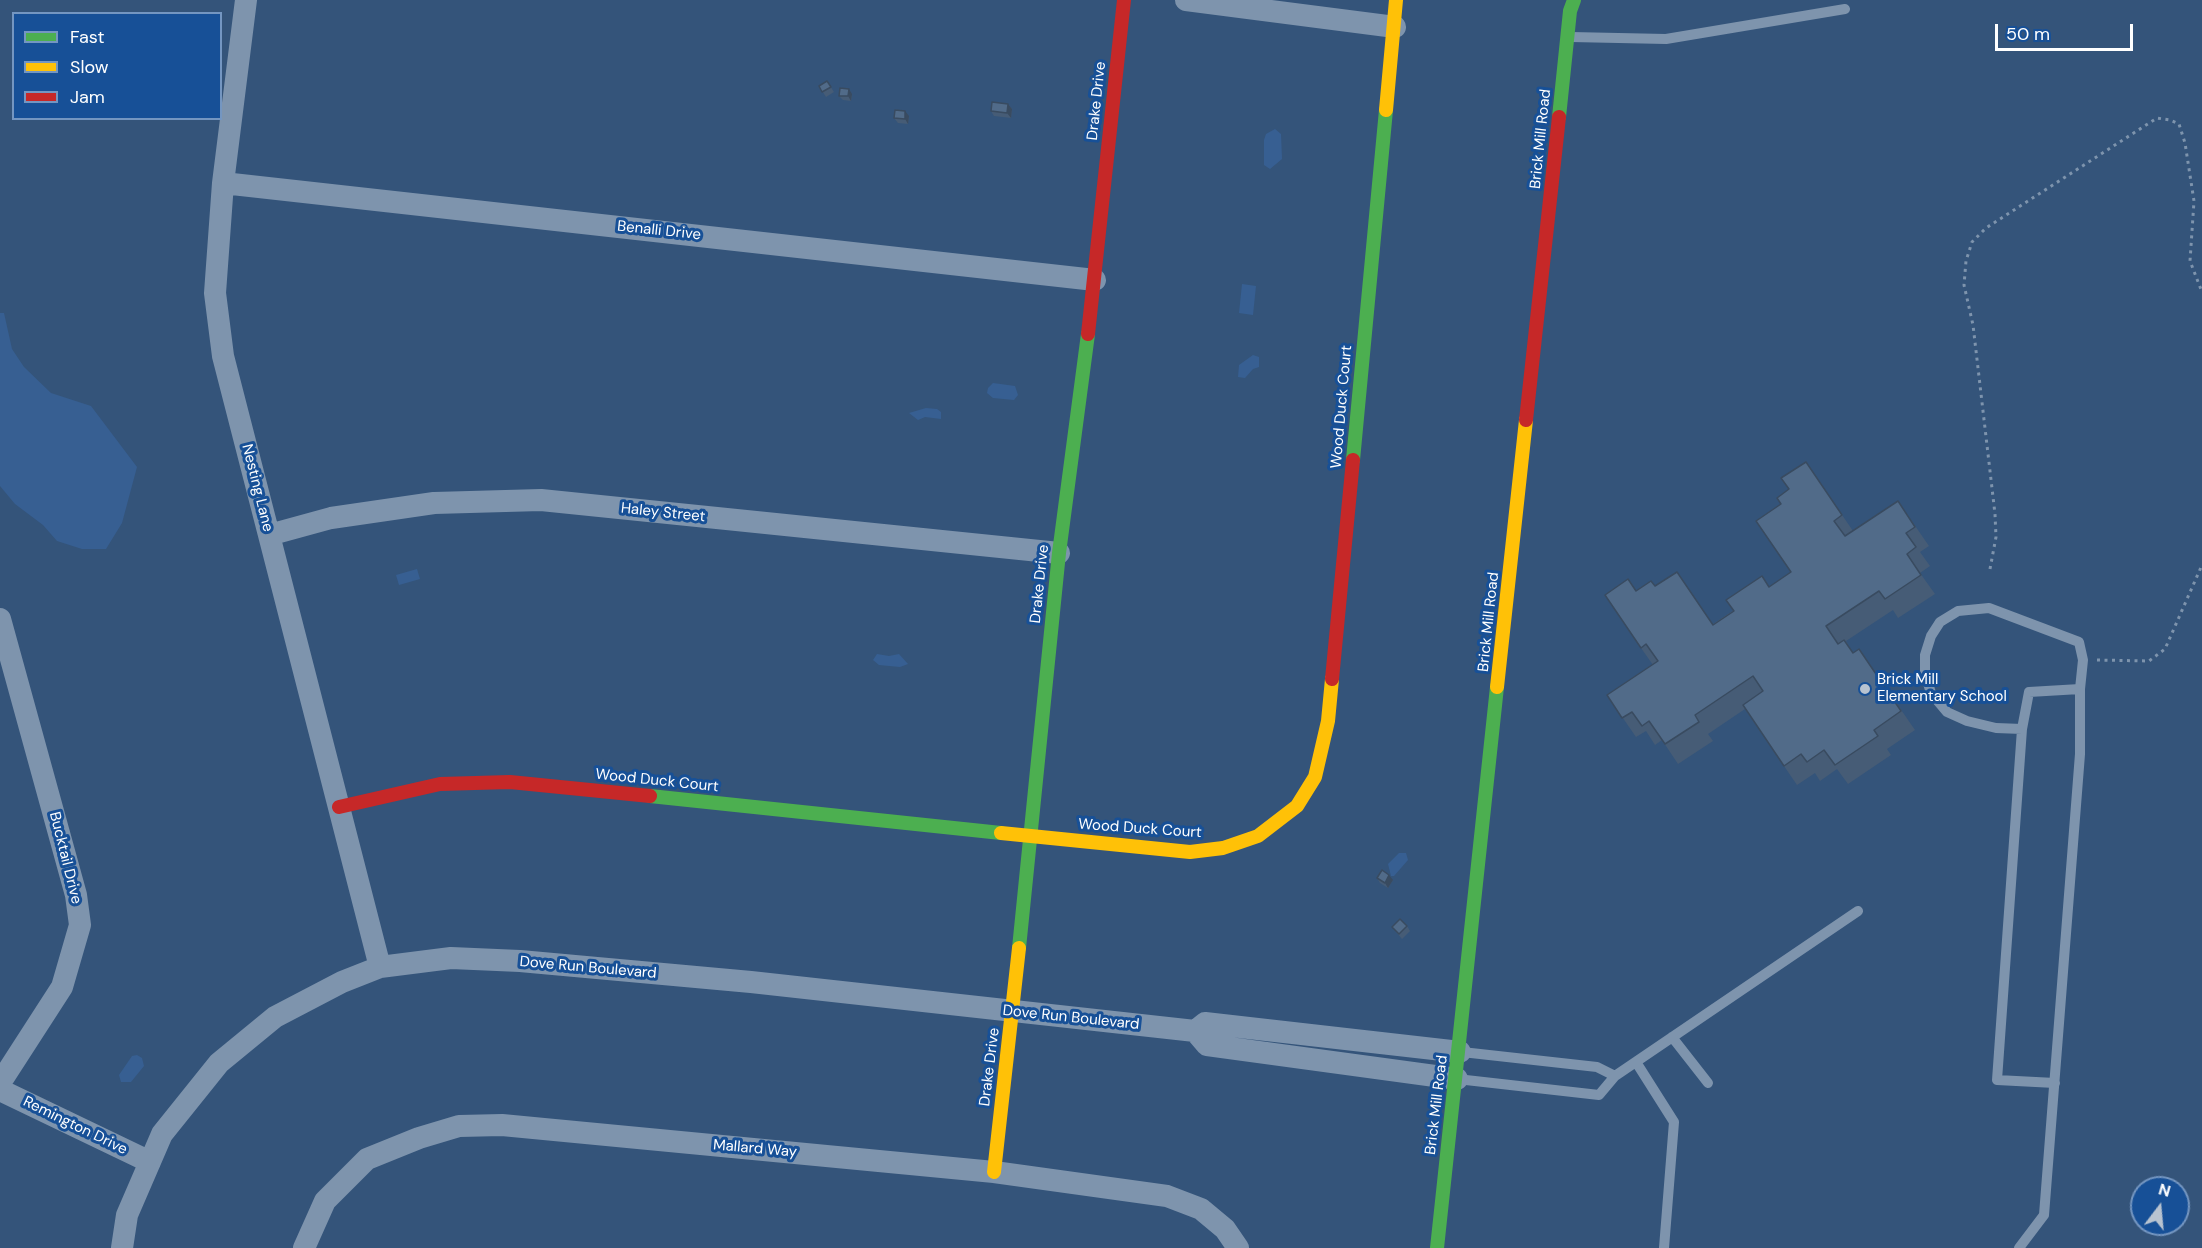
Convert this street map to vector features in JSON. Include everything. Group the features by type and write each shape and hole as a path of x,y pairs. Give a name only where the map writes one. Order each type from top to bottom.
{"street":[{"name":"Nesting Lane","path":"246,0 223,183 215,293 223,356 380,968"},
{"name":"Drake Drive","path":"994,1172 1013,1012 1059,553 1095,280 1124,0"},
{"path":"1186,0 1395,27"},
{"name":"Wood Duck Court","path":"339,807 440,784 510,782 1190,852 1223,848 1257,836 1296,806 1315,777 1328,721 1396,0"},
{"name":"Brick Mill Road","path":"1437,1248 1568,37 1574,0"},
{"name":"Benalli Drive","path":"223,183 1095,280"},
{"name":"Haley Street","path":"269,535 330,518 434,503 541,500 1059,553"},
{"name":"Bucktail Drive","path":"0,618 76,895 80,925 62,987 0,1083"},
{"name":"Dove Run Boulevard","path":"122,1248 127,1215 162,1134 219,1064 275,1017 342,982 380,968 451,958 520,961 751,982 1195,1031 1207,1045 1457,1079"},
{"name":"Dove Run Boulevard","path":"1195,1031 1205,1023 1460,1052"},
{"name":"Remington Drive","path":"0,1090 150,1162"},
{"name":"Mallard Way","path":"304,1248 325,1201 367,1159 419,1138 459,1126 502,1125 994,1172 1167,1196 1201,1209 1225,1230 1238,1248"}],"lane":[{"path":"1568,37 1666,39 1845,9"},
{"path":"2019,1248 2044,1215 2080,754 2080,689 2083,660 2079,642 1989,608 1958,611 1940,622 1931,636 1925,655 1925,674 1931,693 1947,712 1967,721 1996,728 2022,729"},
{"path":"2055,1083 1997,1080 2022,729 2029,692 2080,689"},
{"path":"1457,1079 1599,1095 1615,1076 1858,911"},
{"path":"1672,1037 1708,1083"},
{"path":"1460,1052 1597,1067 1615,1076"},
{"path":"1636,1062 1674,1122 1664,1248"}],"path":[{"path":"1990,569 1996,537 1995,514 1973,325 1964,285 1966,261 1972,242 1986,228 2157,118 2170,120 2178,124 2186,144 2194,201 2190,261 2202,292"},
{"path":"2083,660 2149,661 2166,649 2202,566"}],"water":[{"path":"1275,129 1281,134 1282,159 1270,169 1264,165 1264,140 1266,134"},
{"path":"1242,284 1256,286 1253,315 1239,313"},
{"path":"0,313 4,313 12,349 24,367 51,393 91,406 137,467 122,523 106,549 82,549 57,541 43,525 15,504 0,486"},
{"path":"1253,355 1259,357 1259,367 1253,369 1245,378 1238,377 1239,365"},
{"path":"993,383 1015,386 1018,395 1014,400 993,398 987,393"},
{"path":"926,408 937,409 941,412 941,419 925,417 918,420 909,413"},
{"path":"417,569 420,579 399,585 396,575"},
{"path":"877,654 889,656 899,654 908,664 900,667 879,665 873,660"},
{"path":"1399,853 1406,853 1408,860 1394,876 1391,876 1388,864"},
{"path":"137,1055 142,1058 144,1066 131,1082 121,1082 119,1075 132,1056"}],"building":[{"path":"827,81 831,87 822,92 819,86"},
{"path":"840,88 849,89 848,96 839,96"},
{"path":"992,102 1008,104 1007,113 991,111"},
{"path":"895,110 905,111 905,119 894,118"},
{"path":"1806,462 1842,515 1834,521 1845,536 1898,501 1915,527 1906,533 1916,547 1907,554 1921,575 1885,599 1879,591 1826,626 1838,644 1844,640 1853,653 1859,649 1901,711 1874,730 1878,736 1835,765 1824,750 1807,762 1801,754 1784,766 1743,705 1763,691 1753,676 1695,715 1699,722 1665,744 1649,721 1642,726 1632,712 1622,718 1607,695 1658,661 1646,644 1641,648 1605,595 1628,579 1636,591 1651,581 1655,586 1677,572 1713,625 1734,611 1726,600 1762,576 1769,587 1791,572 1756,521 1781,504 1777,498 1789,489 1781,478"},
{"path":"1382,870 1389,875 1385,883 1377,878"},
{"path":"1400,919 1407,926 1399,934 1392,927"}],"traffic: fast":[{"path":"1559,117 1570,11 1574,0"},
{"path":"1353,460 1386,110"},
{"path":"1019,948 1059,553 1088,334"},
{"path":"1437,1248 1497,687"},
{"path":"650,796 1001,833"}],"traffic: slow":[{"path":"1386,110 1396,0"},
{"path":"1497,687 1526,420"},
{"path":"1001,833 1190,852 1223,848 1258,836 1297,806 1315,777 1328,721 1332,679"},
{"path":"994,1172 1019,948"}],"traffic: jam":[{"path":"1088,334 1124,0"},
{"path":"1526,420 1559,117"},
{"path":"1332,679 1353,460"},
{"path":"339,807 440,784 510,782 650,796"}],"place":[{"name":"Brick Mill Elementary School","path":"1865,689"}]}
